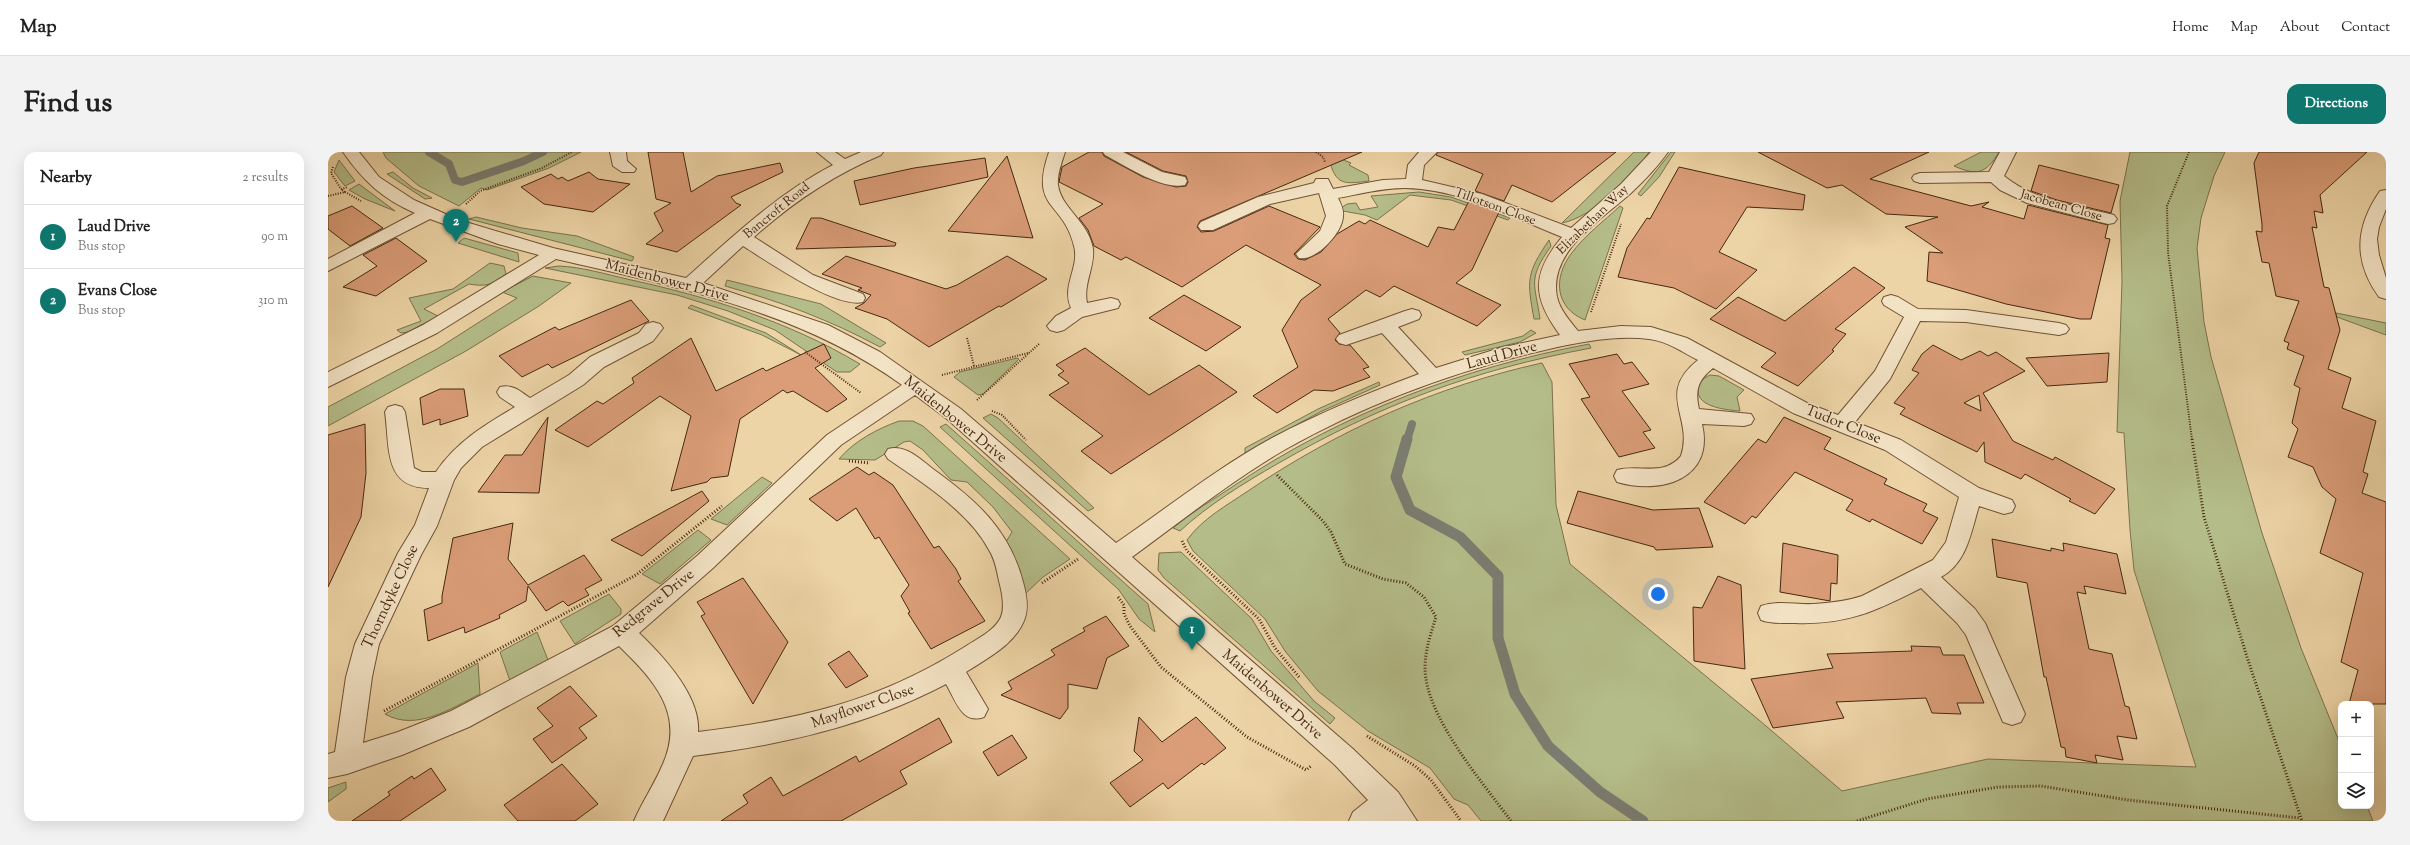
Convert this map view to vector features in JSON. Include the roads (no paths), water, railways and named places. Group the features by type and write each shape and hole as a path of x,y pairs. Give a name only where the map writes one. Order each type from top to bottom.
{"street":[{"name":"Maidenbower Drive","path":"351,152 360,168 382,187 407,205 427,214 481,233 554,253 690,285 768,309 823,330 860,349 916,385 954,414 1114,557 1344,757 1395,811"},
{"path":"618,152 618,163 628,169"},
{"path":"825,152 842,164"},
{"name":"Bancroft Road","path":"690,285 743,238 812,182 842,164 875,152"},
{"path":"1057,152 1051,169 1050,190 1054,200 1081,235 1084,249 1075,295 1081,310"},
{"path":"1111,152 1157,176 1179,180"},
{"path":"1414,184 1413,170 1416,163 1429,152"},
{"name":"Elizabethan Way","path":"1573,338 1552,310 1547,296 1546,282 1554,259 1574,236 1628,187 1660,152"},
{"path":"1920,178 1995,178 2008,152"},
{"name":"Jacobean Close","path":"1995,178 2004,187 2019,195 2108,219"},
{"name":"Tillotson Close","path":"1207,226 1241,208 1275,195 1414,184 1473,197 1574,236"},
{"path":"1305,254 1327,234 1335,217 1326,192"},
{"path":"2386,195 2374,214 2369,232 2376,275 2386,294"},
{"path":"328,266 427,214"},
{"path":"743,238 807,279 856,298"},
{"path":"328,380 430,329 554,253"},
{"path":"1891,301 1914,315 1966,316 2060,329"},
{"path":"1057,326 1067,317 1081,310 1111,304"},
{"path":"1346,339 1412,315"},
{"path":"1842,424 1883,374 1914,315"},
{"path":"1385,325 1432,376"},
{"path":"395,412 404,471 408,476 414,479 448,471 476,442 576,380 597,362 646,337 653,328"},
{"name":"Tudor Close","path":"1573,338 1604,333 1651,333 1680,342 1800,408 1842,424 1905,452 1971,494 2004,506"},
{"name":"Laud Drive","path":"1114,557 1236,471 1279,444 1358,404 1432,376 1500,354 1573,338"},
{"path":"1625,476 1657,477 1670,475 1682,468 1690,459 1694,448 1691,416 1686,388 1692,377 1711,360"},
{"name":"Redgrave Drive","path":"337,764 402,743 460,719 622,633 705,562 809,462 860,420 916,385"},
{"path":"507,392 530,408"},
{"path":"1691,416 1744,419"},
{"name":"Mayflower Close","path":"683,746 742,739 828,722 902,695 951,670 1003,633 1013,617 1015,595 1008,568 997,542 943,487 896,454"},
{"name":"Thorndyke Close","path":"337,764 352,719 358,677 367,644 410,553 426,526 448,471"},
{"path":"1770,613 1813,614 1836,611 1870,602 1924,576 1941,566 1951,555 1957,542 1971,494"},
{"path":"1924,576 1966,616 1976,630 2012,714"},
{"path":"622,633 644,654 676,697 685,722 683,746 648,821"},
{"path":"951,670 975,709"},
{"path":"1363,821 1395,811"}],"waterway":[{"path":"429,152 449,164 455,180 462,182 524,161 543,152"},
{"path":"1407,440 1412,424"},
{"path":"1407,439 1396,477 1410,510 1460,537 1498,576 1498,638 1515,694 1548,746 1600,792 1643,821"}],"place":[{"name":"Evans Close","path":"456,242"},
{"name":"Laud Drive","path":"1192,650"}]}
